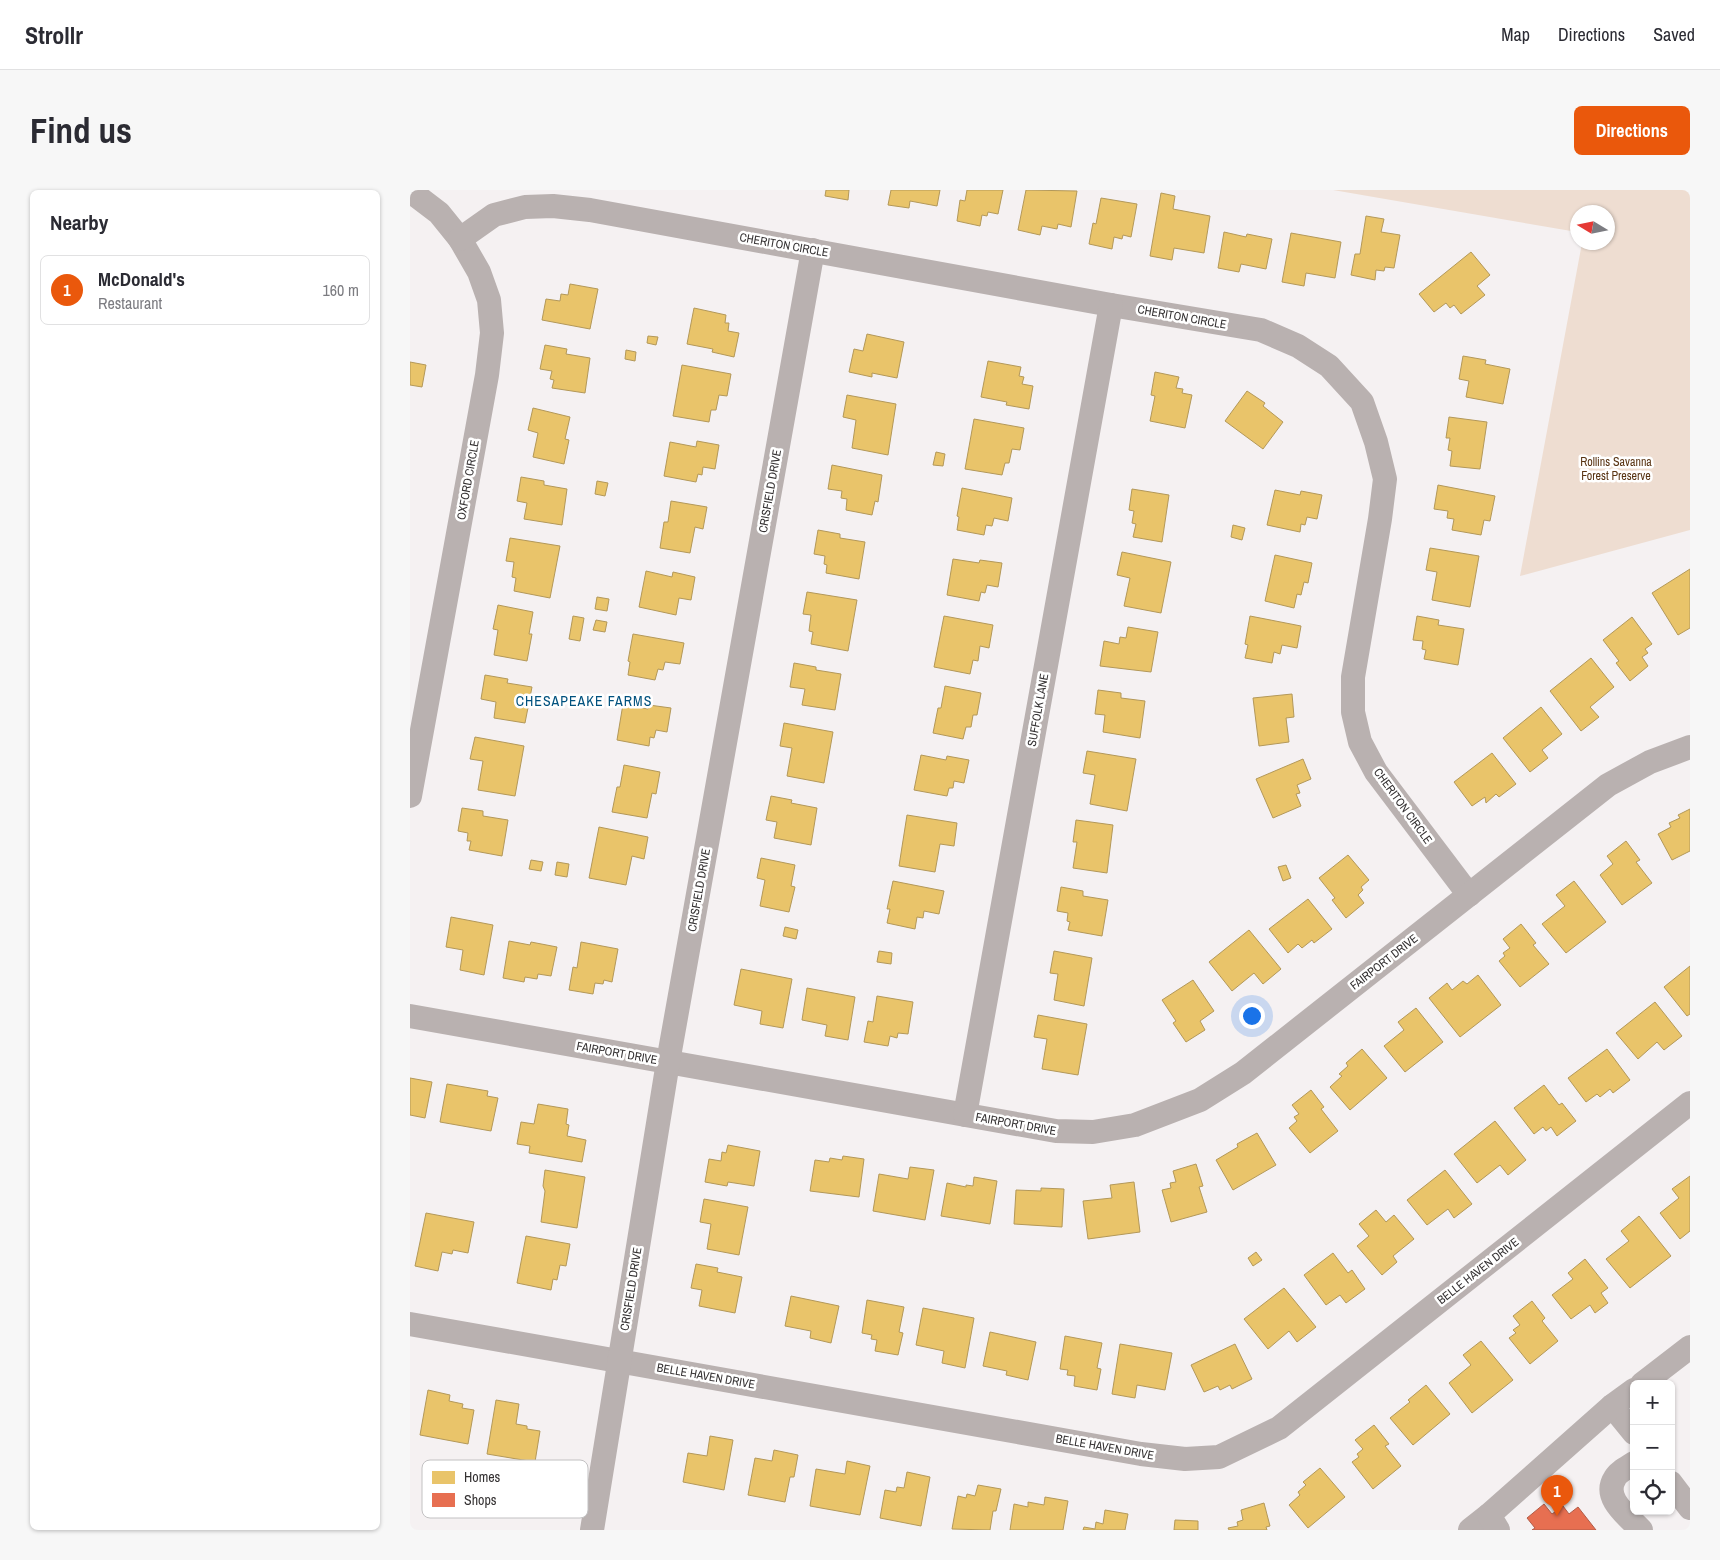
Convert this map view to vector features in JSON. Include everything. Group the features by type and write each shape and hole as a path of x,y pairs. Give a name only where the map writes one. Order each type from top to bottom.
{"street":[{"name":"OXFORD CIRCLE","path":"410,191 439,213 460,239 479,272 489,300 492,334 487,375 410,796"},
{"name":"CHERITON CIRCLE","path":"460,239 494,215 525,207 553,206 590,210 1111,305 1262,330 1298,346 1329,366 1362,402 1376,442 1385,479 1353,677 1354,712 1360,742 1376,772 1469,895"},
{"name":"CRISFIELD DRIVE","path":"592,1530 668,1062 813,250"},
{"name":"SUFFOLK LANE","path":"965,1115 1111,305"},
{"name":"FAIRPORT DRIVE","path":"410,1016 1056,1131 1093,1132 1135,1125 1200,1100 1243,1072 1608,786 1650,762 1690,747"},
{"name":"BELLE HAVEN DRIVE","path":"410,1324 1142,1454 1185,1460 1219,1458 1279,1428 1690,1102"},
{"path":"1647,1380 1690,1347"},
{"path":"1470,1530 1494,1522 1612,1406 1630,1393"},
{"path":"1612,1406 1630,1428"},
{"path":"1630,1466 1615,1476 1610,1489 1613,1500 1641,1530"},
{"path":"1675,1488 1690,1508"}],"green space":[{"name":"Rollins Savanna Forest Preserve","path":"1333,190 1690,190 1690,530 1520,576 1581,250 1615,250 1615,205 1570,205 1570,231"}],"building: Homes":[{"path":"826,190 849,190 848,200 825,196"},
{"path":"891,190 940,190 937,206 910,201 909,208 888,205"},
{"path":"967,190 1003,190 998,214 988,212 987,216 982,215 980,226 957,221 960,200 965,201"},
{"path":"1026,190 1077,191 1071,227 1058,224 1057,229 1042,226 1040,235 1018,230"},
{"path":"1161,193 1175,196 1173,209 1210,216 1204,253 1174,248 1172,260 1150,256"},
{"path":"1101,198 1137,204 1131,237 1123,235 1122,239 1114,237 1112,249 1089,244 1093,223 1096,224"},
{"path":"1366,216 1384,219 1381,232 1400,235 1394,268 1385,267 1384,271 1376,270 1375,280 1351,275 1355,254 1360,254"},
{"path":"1224,232 1246,237 1247,234 1272,239 1266,269 1241,264 1239,272 1218,268"},
{"path":"1291,233 1341,242 1335,278 1306,273 1304,286 1282,282"},
{"path":"1471,252 1490,275 1477,286 1485,295 1461,314 1454,305 1450,308 1446,303 1434,312 1419,294"},
{"path":"570,284 598,289 590,329 542,320 546,299 560,301 561,294 568,295"},
{"path":"694,308 726,315 725,323 729,323 728,331 739,333 734,357 712,352 713,349 687,344"},
{"path":"867,334 904,342 897,378 872,373 872,377 849,372 854,349 863,351"},
{"path":"648,336 658,337 656,345 647,343"},
{"path":"545,345 567,349 566,354 590,358 585,393 552,388 554,380 550,379 552,371 540,369"},
{"path":"626,350 636,352 635,361 625,359"},
{"path":"1463,356 1486,360 1485,364 1510,369 1503,404 1466,397 1469,381 1459,379"},
{"path":"988,361 1021,367 1019,376 1024,377 1022,384 1033,386 1029,409 1006,405 1007,402 981,397"},
{"path":"410,362 426,365 422,387 410,385"},
{"path":"682,365 731,374 727,396 719,395 716,410 711,410 709,422 673,416"},
{"path":"1155,372 1179,377 1176,388 1183,389 1182,393 1192,395 1185,428 1150,421 1155,396 1151,395"},
{"path":"1247,391 1265,403 1263,406 1283,422 1263,449 1225,421"},
{"path":"847,395 896,404 888,455 852,448 856,420 843,417"},
{"path":"533,408 570,417 565,439 569,440 564,464 533,457 538,433 528,430"},
{"path":"1449,417 1487,422 1480,469 1450,466 1452,451 1448,450 1450,438 1446,438"},
{"path":"974,419 1024,428 1020,450 1012,449 1009,463 1005,463 1002,475 965,469"},
{"path":"697,441 719,445 715,469 703,467 702,475 698,474 696,482 664,476 670,442 696,447"},
{"path":"936,452 945,454 943,466 933,465"},
{"path":"832,465 882,475 878,502 875,501 872,515 846,510 847,499 841,498 842,491 828,489"},
{"path":"521,477 544,481 544,485 567,489 562,525 524,519 527,503 517,501"},
{"path":"597,481 608,483 605,496 595,494"},
{"path":"1438,485 1495,496 1490,521 1484,520 1481,535 1452,530 1454,519 1447,518 1448,511 1434,509"},
{"path":"962,488 1012,498 1008,521 994,518 992,526 986,525 984,535 957,530 959,517 957,516"},
{"path":"1132,489 1169,495 1162,542 1133,537 1136,524 1132,523 1134,511 1129,510"},
{"path":"1275,490 1300,495 1301,491 1322,495 1317,519 1307,517 1305,525 1301,524 1300,532 1267,525"},
{"path":"671,501 707,507 703,529 695,527 690,553 660,548 664,522 668,522"},
{"path":"1233,525 1245,528 1242,540 1231,537"},
{"path":"818,530 840,534 840,538 865,542 859,579 826,573 825,556 814,554"},
{"path":"510,538 560,546 550,598 514,591 516,578 512,577 514,562 506,561"},
{"path":"1430,548 1479,556 1470,607 1432,600 1437,572 1426,570"},
{"path":"1122,552 1171,562 1161,613 1124,606 1130,578 1117,575"},
{"path":"1275,555 1312,563 1308,583 1304,582 1301,595 1297,594 1294,608 1265,601"},
{"path":"953,559 979,563 980,560 1002,563 998,587 987,585 985,593 981,592 979,601 947,595"},
{"path":"1690,569 1690,628 1678,635 1652,593"},
{"path":"646,571 672,577 673,572 695,577 691,600 679,598 676,615 639,607"},
{"path":"807,592 857,600 848,651 811,644 813,632 809,631 811,615 803,614"},
{"path":"597,597 609,599 607,611 595,609"},
{"path":"498,605 533,612 529,634 532,634 527,661 494,655 498,630 493,629"},
{"path":"573,616 584,618 580,641 569,639"},
{"path":"944,616 993,625 989,648 980,646 978,661 973,660 970,674 934,667"},
{"path":"1250,616 1301,626 1297,648 1282,645 1280,654 1274,652 1272,663 1245,658 1248,645 1245,644"},
{"path":"1417,616 1439,620 1438,625 1464,629 1458,665 1424,659 1426,650 1422,649 1423,641 1413,640"},
{"path":"1632,617 1652,644 1645,649 1648,653 1642,657 1648,666 1630,681 1616,663 1619,661 1603,640"},
{"path":"596,620 607,622 605,632 593,630"},
{"path":"1128,627 1158,632 1151,672 1100,666 1104,641 1119,644 1120,637 1126,638"},
{"path":"633,634 684,643 680,664 665,662 663,670 658,669 655,680 628,675 630,662 628,661"},
{"path":"1591,658 1614,687 1590,707 1599,717 1581,731 1550,691"},
{"path":"794,663 816,667 816,670 841,674 835,710 802,705 805,689 790,687"},
{"path":"485,675 508,679 507,683 532,687 525,723 494,718 496,702 481,699"},
{"path":"945,686 981,693 977,715 973,715 971,727 966,727 963,739 933,733 938,708 941,708"},
{"path":"1098,690 1121,693 1121,698 1145,701 1140,738 1103,732 1105,715 1095,714"},
{"path":"1292,694 1294,717 1286,718 1289,742 1259,746 1253,698"},
{"path":"623,704 648,709 649,705 671,708 667,732 656,730 654,738 650,737 649,746 617,740"},
{"path":"1541,707 1562,734 1542,750 1548,758 1530,772 1503,738"},
{"path":"784,723 833,732 824,783 787,776 792,748 780,746"},
{"path":"475,737 524,746 515,796 478,790 483,761 470,759"},
{"path":"1087,751 1136,759 1127,811 1090,804 1095,775 1083,773"},
{"path":"1492,753 1516,784 1499,797 1496,794 1486,803 1485,797 1472,806 1454,782"},
{"path":"921,755 946,760 947,756 969,760 964,783 954,781 953,788 949,788 947,796 914,790"},
{"path":"1303,759 1311,779 1297,785 1300,793 1296,794 1301,806 1273,818 1256,779"},
{"path":"624,765 660,772 656,794 652,793 647,818 612,812 617,787 620,787"},
{"path":"771,796 792,800 791,803 817,808 811,845 774,838 777,822 766,820"},
{"path":"462,808 483,811 483,816 508,820 502,856 469,850 471,841 467,841 468,833 458,831"},
{"path":"1690,809 1690,851 1672,860 1658,834 1671,827 1669,823 1680,818 1678,815"},
{"path":"907,815 957,823 954,846 940,844 935,872 899,866"},
{"path":"1076,820 1113,825 1107,873 1073,868 1077,842 1073,842"},
{"path":"599,827 648,837 644,859 632,856 626,885 589,878"},
{"path":"1626,841 1640,860 1636,862 1652,883 1622,905 1600,875 1613,864 1607,856"},
{"path":"1348,855 1369,880 1361,887 1363,890 1358,895 1364,903 1346,918 1332,900 1335,898 1319,878"},
{"path":"761,858 795,865 791,886 795,887 789,912 760,906 765,880 757,878"},
{"path":"531,860 543,862 541,871 529,869"},
{"path":"557,862 569,864 567,877 555,875"},
{"path":"1286,865 1291,878 1283,881 1278,867"},
{"path":"893,881 944,891 939,914 924,911 923,918 917,917 915,929 887,923 890,909 887,909"},
{"path":"1574,881 1606,922 1566,953 1542,924 1565,906 1556,895"},
{"path":"1061,887 1083,891 1083,896 1108,900 1102,936 1068,930 1070,922 1067,921 1068,913 1057,911"},
{"path":"1308,899 1332,929 1314,943 1312,940 1302,948 1298,944 1288,953 1269,929"},
{"path":"451,917 493,925 484,975 460,970 463,950 446,947"},
{"path":"1521,924 1536,943 1533,945 1549,964 1520,987 1499,961 1505,956 1503,953 1510,948 1503,939"},
{"path":"785,927 798,930 796,939 783,936"},
{"path":"1249,930 1281,969 1263,984 1254,973 1232,991 1209,962"},
{"path":"509,941 530,945 531,942 557,947 551,976 538,974 537,979 525,977 524,982 503,978"},
{"path":"581,942 618,949 612,982 604,980 603,984 595,983 593,994 569,990 573,967 577,968"},
{"path":"879,951 892,953 891,964 877,962"},
{"path":"1054,951 1092,958 1084,1006 1054,1000 1058,974 1050,973"},
{"path":"1690,966 1690,1014 1687,1016 1664,987"},
{"path":"741,969 792,979 783,1028 760,1024 762,1011 734,1005"},
{"path":"1478,975 1501,1005 1460,1037 1429,998 1447,983 1452,990 1463,981 1467,984"},
{"path":"1193,980 1214,1011 1200,1021 1205,1030 1186,1042 1173,1023 1176,1021 1162,1000"},
{"path":"807,988 855,997 848,1040 825,1036 827,1025 802,1020"},
{"path":"877,996 913,1002 908,1034 898,1033 897,1038 890,1036 888,1046 864,1042 868,1021 873,1022"},
{"path":"1655,1002 1682,1036 1664,1050 1657,1042 1638,1059 1616,1033"},
{"path":"1416,1008 1443,1042 1405,1072 1384,1046 1404,1030 1398,1022"},
{"path":"1038,1015 1087,1024 1078,1075 1042,1069 1047,1039 1034,1037"},
{"path":"1362,1049 1387,1078 1350,1110 1330,1087 1342,1076 1339,1074 1348,1066 1346,1063"},
{"path":"1607,1049 1630,1080 1613,1093 1610,1089 1600,1097 1597,1094 1586,1102 1568,1078"},
{"path":"410,1078 432,1082 425,1118 410,1115"},
{"path":"447,1084 488,1091 487,1096 498,1098 491,1131 440,1122"},
{"path":"1544,1085 1559,1105 1562,1103 1576,1121 1557,1136 1551,1127 1546,1131 1543,1127 1534,1134 1514,1108"},
{"path":"1311,1090 1324,1107 1321,1109 1338,1131 1310,1153 1289,1128 1297,1121 1294,1117 1299,1114 1292,1105"},
{"path":"538,1104 568,1109 566,1124 569,1125 567,1136 586,1140 582,1162 529,1153 530,1146 517,1144 521,1122 534,1124"},
{"path":"1495,1121 1526,1160 1508,1175 1500,1165 1477,1183 1454,1154"},
{"path":"1257,1133 1276,1165 1233,1190 1216,1160 1238,1147 1237,1144"},
{"path":"728,1145 760,1151 754,1186 728,1182 727,1186 705,1182 709,1159 721,1161 722,1152 726,1153"},
{"path":"843,1156 864,1159 859,1197 810,1191 815,1160 829,1162 830,1158 842,1160"},
{"path":"1196,1164 1203,1186 1199,1187 1207,1212 1171,1222 1162,1190 1171,1188 1170,1183 1176,1182 1173,1171"},
{"path":"910,1167 934,1170 925,1220 873,1211 879,1174 908,1179"},
{"path":"545,1170 585,1177 577,1228 541,1222 545,1191 543,1186"},
{"path":"1445,1170 1472,1204 1454,1218 1448,1209 1427,1225 1407,1200"},
{"path":"1690,1176 1690,1231 1680,1239 1660,1213 1679,1198 1672,1189"},
{"path":"974,1177 997,1181 990,1224 941,1216 947,1183 966,1187 966,1185 973,1186"},
{"path":"1134,1182 1140,1232 1088,1239 1083,1201 1112,1198 1110,1185"},
{"path":"1041,1188 1064,1189 1062,1227 1014,1224 1016,1190 1041,1191"},
{"path":"704,1199 748,1207 739,1255 707,1249 711,1224 700,1222"},
{"path":"1376,1210 1386,1222 1394,1215 1414,1239 1393,1256 1397,1262 1382,1275 1357,1246 1369,1236 1359,1224"},
{"path":"426,1213 474,1222 468,1253 453,1250 452,1254 442,1252 438,1271 415,1266"},
{"path":"1639,1216 1671,1256 1630,1288 1606,1259 1629,1241 1621,1231"},
{"path":"526,1236 570,1244 566,1266 560,1265 557,1280 553,1279 551,1290 517,1283"},
{"path":"1256,1252 1262,1260 1253,1266 1248,1258"},
{"path":"1333,1253 1348,1273 1352,1270 1365,1289 1346,1303 1340,1295 1326,1305 1304,1275"},
{"path":"1585,1259 1608,1288 1601,1293 1608,1303 1595,1313 1590,1305 1571,1319 1552,1295 1573,1279 1568,1273"},
{"path":"696,1264 718,1268 717,1272 742,1277 735,1313 699,1306 702,1290 691,1288"},
{"path":"1284,1288 1316,1327 1297,1342 1289,1331 1268,1349 1244,1319"},
{"path":"791,1296 839,1306 831,1343 810,1338 811,1331 785,1326"},
{"path":"867,1300 904,1307 899,1332 903,1333 898,1355 875,1351 877,1340 871,1339 872,1335 862,1333"},
{"path":"1532,1301 1545,1318 1542,1321 1558,1341 1530,1364 1509,1338 1516,1333 1513,1330 1520,1325 1513,1316"},
{"path":"923,1308 974,1318 965,1368 942,1363 944,1351 916,1345"},
{"path":"990,1332 1036,1342 1028,1380 1006,1375 1007,1371 983,1366"},
{"path":"1065,1336 1102,1343 1097,1368 1101,1369 1097,1390 1074,1386 1075,1376 1067,1375 1068,1370 1060,1369"},
{"path":"1481,1341 1513,1380 1472,1413 1449,1383 1471,1365 1463,1355"},
{"path":"1120,1344 1172,1353 1165,1390 1137,1385 1135,1398 1112,1394"},
{"path":"1235,1344 1252,1379 1232,1389 1230,1385 1220,1390 1218,1386 1204,1392 1191,1365"},
{"path":"1426,1385 1450,1414 1413,1445 1390,1418 1410,1402 1408,1400"},
{"path":"428,1390 450,1395 449,1401 463,1404 462,1408 474,1410 468,1444 420,1435"},
{"path":"496,1400 519,1404 516,1424 527,1426 527,1429 540,1431 535,1460 523,1460 487,1454"},
{"path":"1374,1425 1389,1444 1385,1446 1401,1466 1373,1489 1352,1462 1359,1457 1357,1454 1363,1449 1355,1440"},
{"path":"710,1436 733,1440 724,1490 683,1482 688,1453 707,1456"},
{"path":"774,1450 798,1455 794,1477 790,1477 785,1502 748,1495 755,1458 772,1461"},
{"path":"847,1461 870,1466 860,1515 810,1506 816,1469 845,1474"},
{"path":"1320,1468 1345,1497 1308,1528 1289,1505 1300,1495 1298,1492 1306,1485 1303,1482"},
{"path":"907,1472 930,1477 921,1526 880,1518 885,1490 896,1492 897,1487 904,1488"},
{"path":"978,1485 1001,1489 996,1511 993,1511 990,1530 952,1529 958,1496 966,1498 967,1494 975,1496"},
{"path":"1045,1497 1068,1501 1063,1530 1010,1530 1014,1504 1028,1507 1028,1502 1044,1505"},
{"path":"1264,1503 1270,1526 1266,1527 1267,1530 1229,1530 1228,1528 1238,1526 1237,1522 1243,1520 1241,1510"},
{"path":"1105,1510 1128,1514 1125,1530 1083,1530 1084,1527 1095,1529 1096,1522 1103,1524"},
{"path":"1175,1520 1198,1521 1198,1530 1174,1530"}],"building: Shops":[{"path":"1544,1504 1552,1514 1563,1506 1569,1514 1578,1507 1596,1530 1532,1530 1535,1528 1527,1518"}],"place":[{"name":"McDonald's","path":"1557,1516"}],"district":[{"name":"CHESAPEAKE FARMS","path":"584,701"}]}
